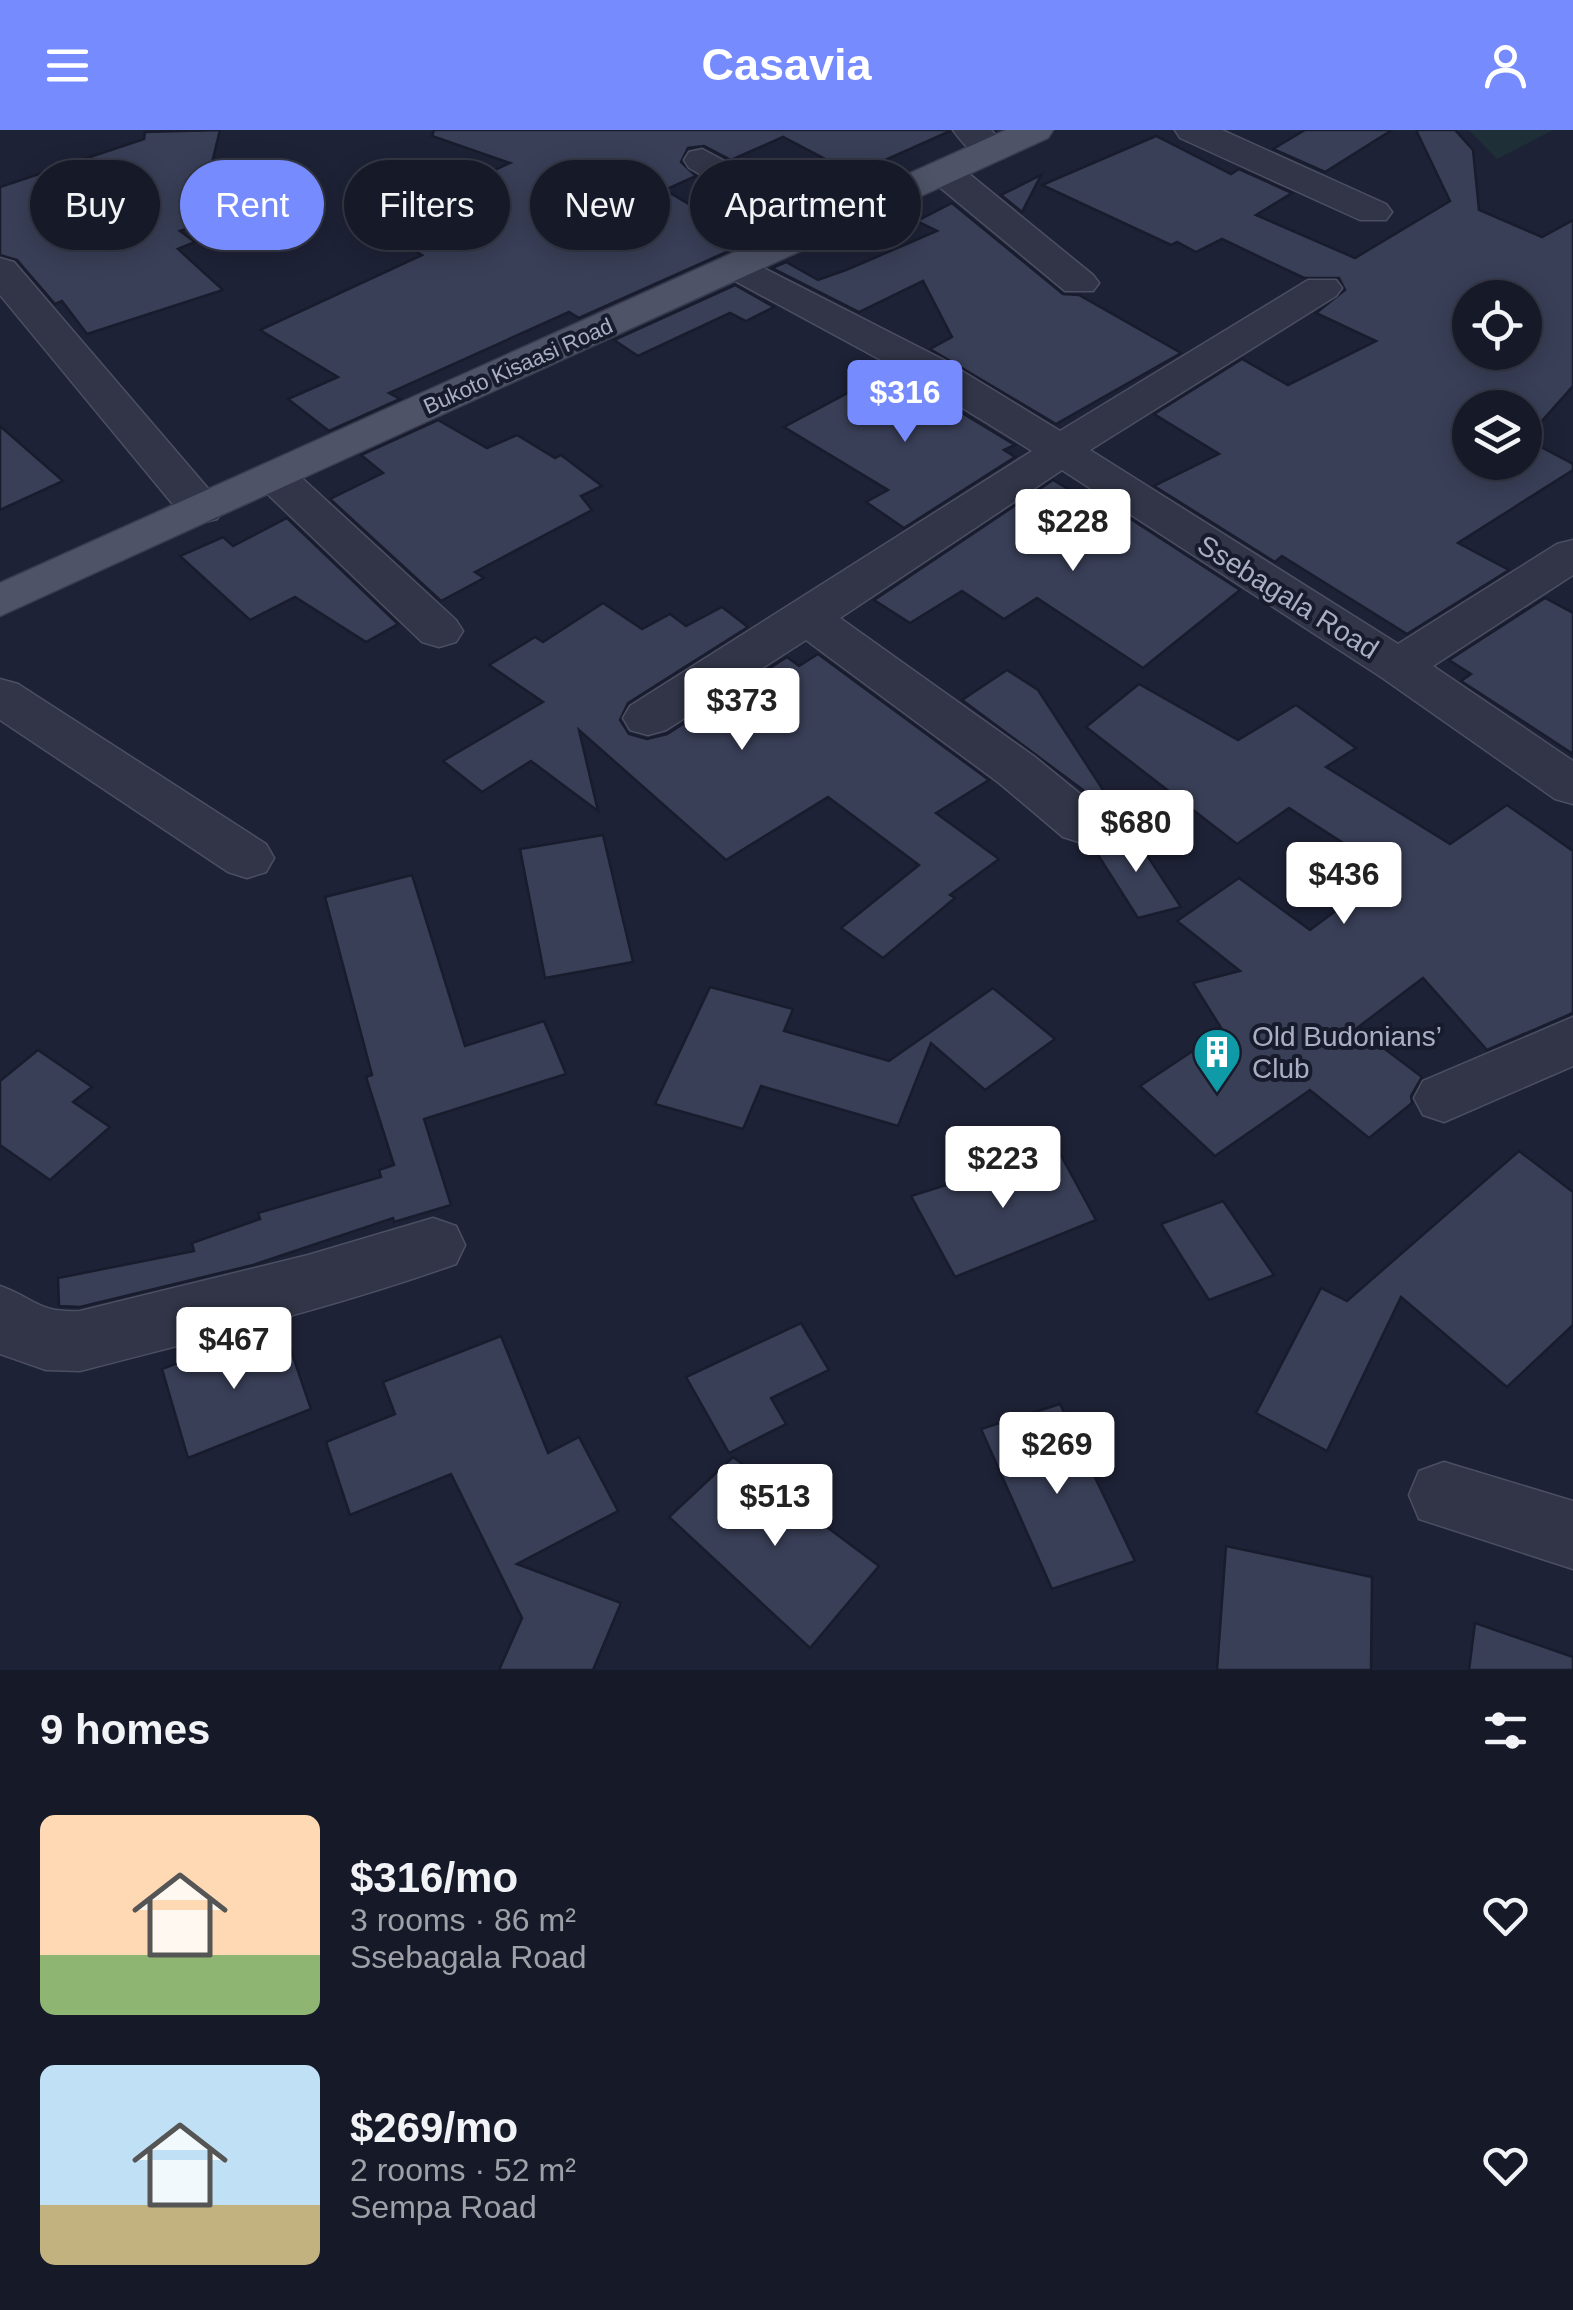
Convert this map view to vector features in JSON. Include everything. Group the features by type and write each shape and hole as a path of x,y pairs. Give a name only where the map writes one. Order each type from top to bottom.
{"main road":[{"name":"Bukoto Kisaasi Road","path":"921,183 944,172 981,140 1035,130"},
{"name":"Bukoto Kisaasi Road","path":"0,600 773,250"}],"street":[{"path":"1193,130 1374,212"},
{"path":"944,172 1079,283"},
{"name":"Ssebagala Road","path":"738,266 929,368 1398,666 1573,786"},
{"path":"0,270 201,509"},
{"path":"648,718 717,678 805,616 1022,480 1060,450 1322,288"},
{"path":"274,476 439,631"},
{"path":"1398,666 1573,554"},
{"path":"805,616 1017,770 1082,824"},
{"path":"0,696 247,858"},
{"path":"1444,1098 1573,1040"},
{"path":"0,1315 26,1339 46,1343 80,1340 308,1283 432,1245"},
{"path":"1444,1495 1573,1534"}],"shaded area":[{"path":"1469,130 1553,130 1497,159"}],"building":[{"path":"220,130 213,160 180,160 178,249 223,290 87,334 62,301 55,304 17,260 0,255 0,187 30,177 30,250 160,250 160,160 81,160 144,139 145,132"},
{"path":"434,130 950,131 885,160 827,160 783,137 731,160 704,146 688,148 681,162 690,170 690,179 670,188 670,160 530,160 530,250 670,250 670,193 690,205 690,250 731,250 579,318 569,312 389,393 400,399 329,431 288,399 338,377 260,330 422,255 414,250 510,250 510,160 432,136"},
{"path":"1305,130 1392,130 1325,172 1273,149"},
{"path":"1416,130 1455,130 1473,150 1479,210 1542,237 1573,220 1573,386 1542,421 1542,390 1452,390 1452,480 1542,480 1542,448 1573,464 1573,470 1458,543 1509,570 1407,634 1282,556 1275,562 1154,486 1219,454 1154,414 1242,359 1288,385 1376,341 1316,313 1345,290 1339,278 1304,278 1222,239 1196,252 1177,242 1171,245 1042,185 1156,136 1231,174 1239,169 1292,193 1256,215 1355,258 1450,201"},
{"path":"1041,175 1022,212 1001,195"},
{"path":"952,203 1063,294 1079,295 1181,353 1056,424 930,349 952,337 923,281 859,312 772,268 786,262 818,280 893,250 921,250 921,238 937,231 921,223 921,219"},
{"path":"735,285 774,307 746,321 730,313 638,356 614,340"},
{"path":"891,370 1015,445 1004,450 1015,457 904,528 866,502 888,490 784,427"},
{"path":"438,420 487,448 517,435 555,458 561,455 602,486 581,496 592,510 475,572 484,578 441,601 330,499 383,473 361,455"},
{"path":"0,426 63,481 0,510"},
{"path":"1053,480 1104,510 1111,506 1240,590 1143,668 1037,598 1004,619 962,591 910,623 874,600"},
{"path":"287,518 398,624 366,642 295,597 250,620 180,556 223,537 233,546"},
{"path":"1545,598 1573,613 1573,754 1461,681 1471,674 1449,660"},
{"path":"603,603 642,629 670,614 686,626 722,607 748,627 628,703 620,720 629,734 647,739 667,734 787,657 799,666 818,654 989,780 936,813 999,859 950,895 955,898 883,958 841,928 919,865 828,797 726,860 579,730 598,811 531,761 482,792 443,761 543,702 489,665 535,637 543,642"},
{"path":"1007,670 1038,690 1122,819 962,700"},
{"path":"1139,684 1238,740 1296,705 1356,748 1326,767 1450,844 1507,805 1573,851 1573,1013 1487,1050 1423,978 1357,1028 1422,1077 1411,1096 1412,1103 1369,1138 1310,1090 1215,1156 1140,1086 1223,1031 1193,983 1240,971 1177,921 1239,878 1310,930 1388,872 1289,808 1237,844 1086,727"},
{"path":"1131,831 1181,907 1138,918 1091,844"},
{"path":"603,835 633,962 545,978 520,849"},
{"path":"412,875 465,1046 544,1021 566,1074 424,1119 451,1205 394,1222 393,1218 253,1265 80,1307 59,1306 58,1278 194,1251 192,1243 260,1219 258,1213 381,1177 379,1170 394,1165 366,1077 372,1075 325,897"},
{"path":"710,987 793,1009 784,1031 889,1061 993,988 1055,1039 985,1090 931,1043 898,1126 761,1086 743,1129 655,1104"},
{"path":"38,1050 92,1087 73,1102 110,1127 50,1180 0,1145 0,1081"},
{"path":"1058,1150 1096,1220 955,1277 911,1196"},
{"path":"1519,1151 1573,1192 1573,1325 1507,1387 1401,1297 1327,1451 1256,1413 1321,1288 1347,1301"},
{"path":"1223,1201 1274,1275 1209,1300 1161,1224"},
{"path":"801,1323 829,1370 771,1398 786,1424 729,1453 686,1377"},
{"path":"258,1332 263,1348 287,1339 311,1409 188,1458 162,1369"},
{"path":"501,1336 548,1453 579,1437 618,1511 517,1564 621,1603 593,1670 499,1670 522,1618 451,1474 350,1515 326,1442 395,1414 383,1382"},
{"path":"1060,1404 1135,1561 1052,1589 981,1429"},
{"path":"733,1457 879,1566 810,1648 669,1517"},
{"path":"1226,1546 1372,1577 1371,1670 1217,1670"},
{"path":"1475,1623 1573,1657 1573,1670 1469,1670"}],"place":[{"name":"Old Budonians’ Club","path":"1217,1094"}]}
